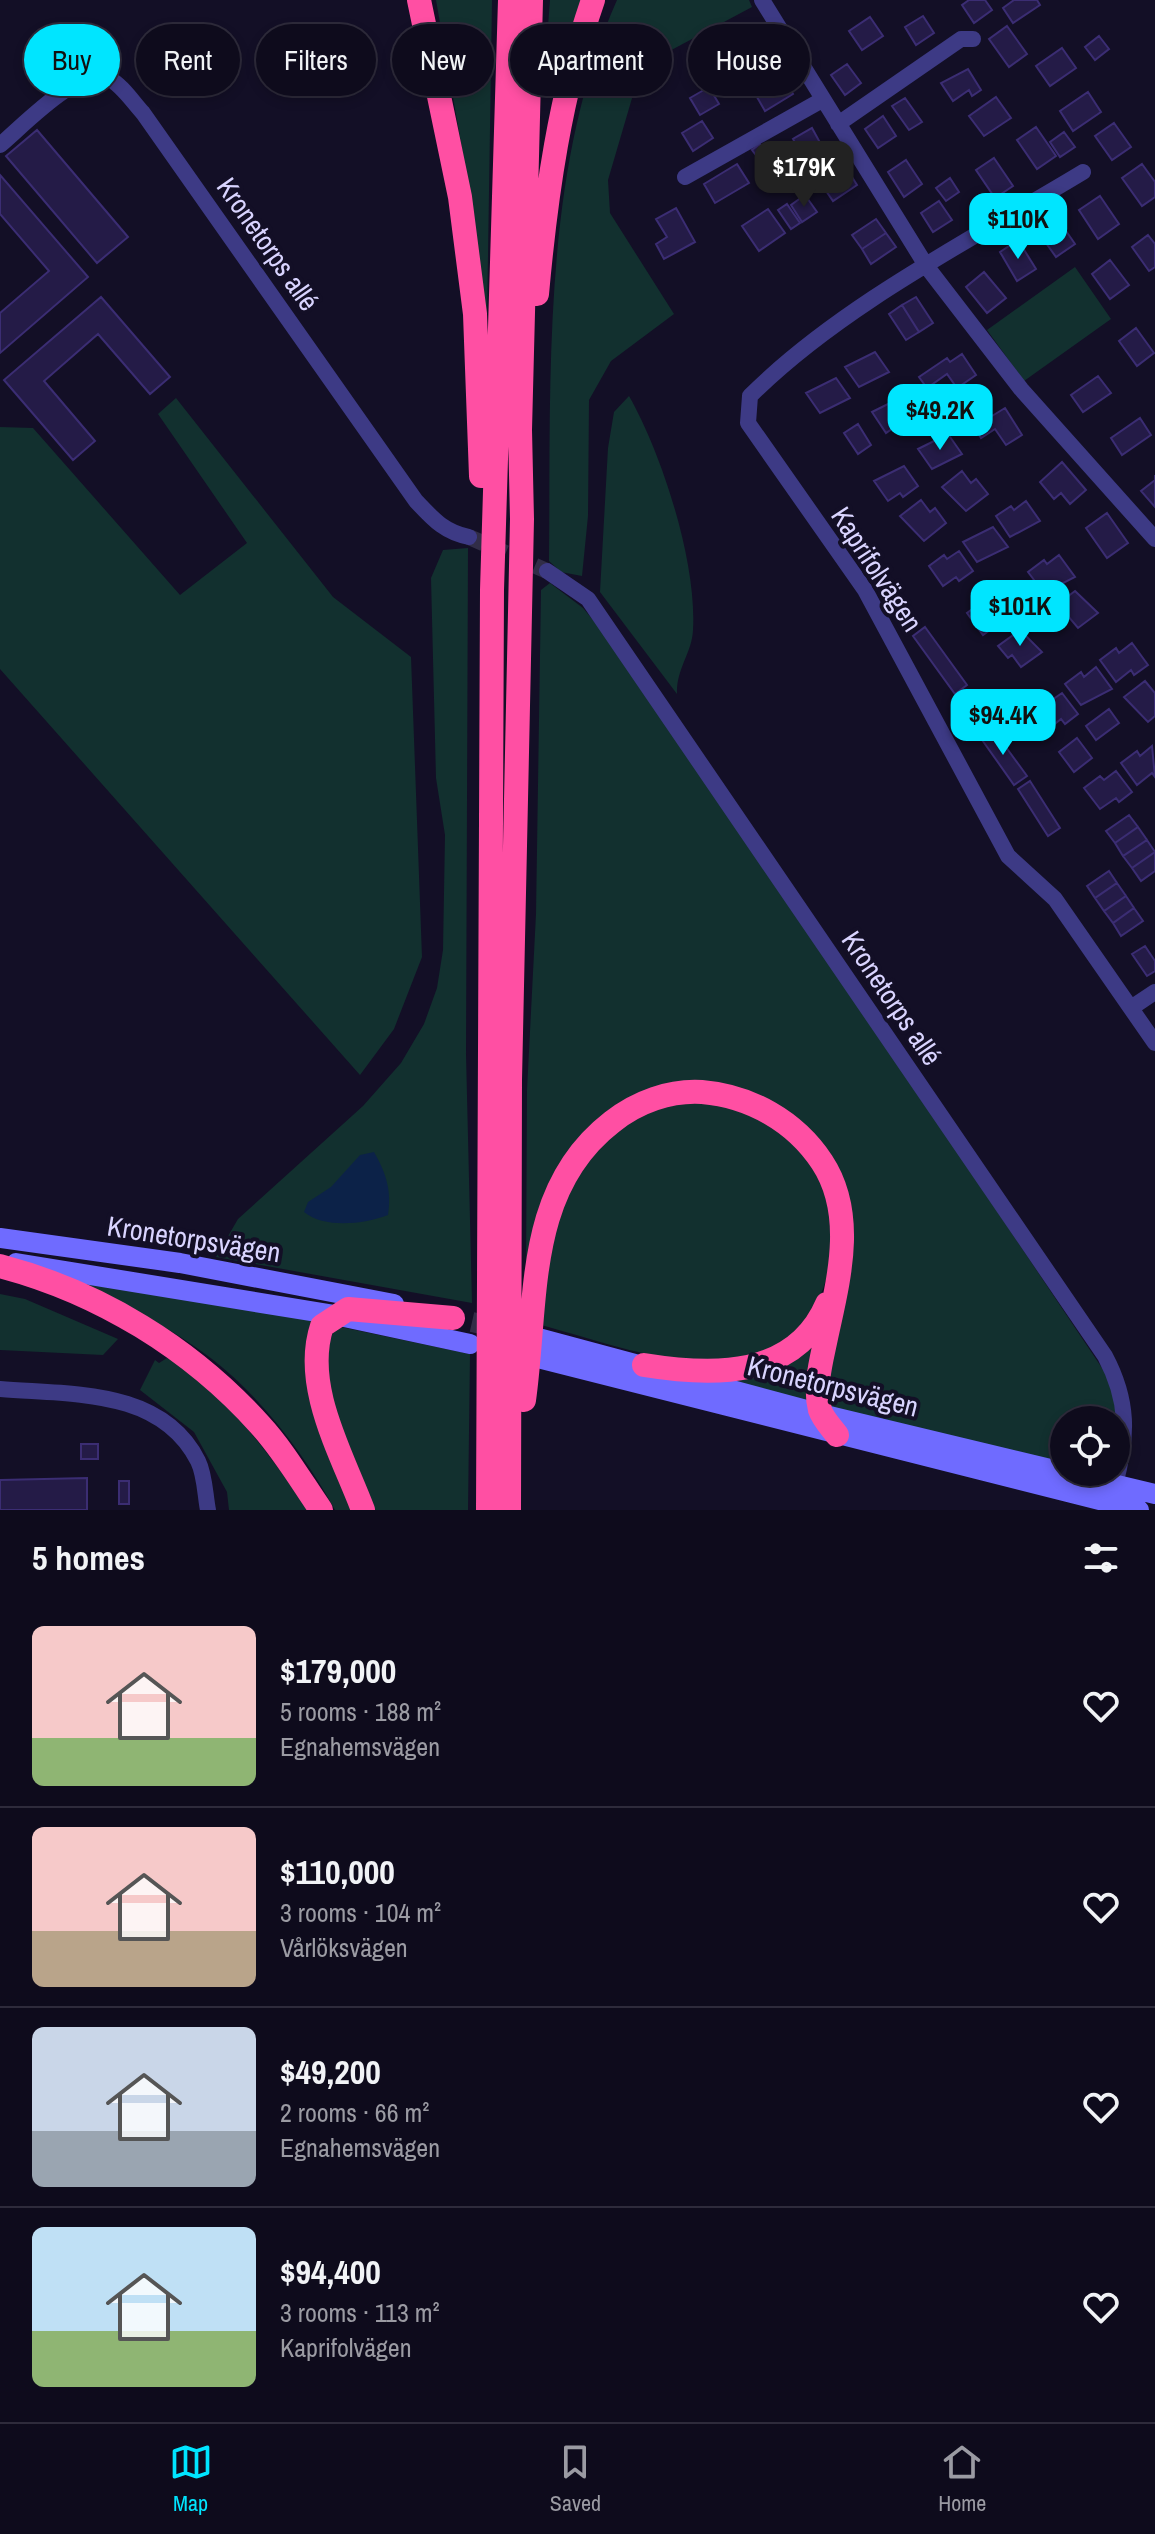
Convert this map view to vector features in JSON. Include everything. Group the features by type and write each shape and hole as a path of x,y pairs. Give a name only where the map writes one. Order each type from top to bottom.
{"highway":[{"path":"419,0 460,197 475,314 484,525 492,590"},
{"path":"502,1508 492,590 510,0"},
{"path":"502,1508 522,519 520,430 531,0"},
{"path":"522,519 535,405 537,299 543,230 571,71 593,0"},
{"path":"502,1508 526,1381 532,1294 548,1215 558,1186 575,1157 618,1117 663,1096 692,1092 723,1094 752,1103 794,1131 824,1164 843,1219 843,1250 819,1369 821,1414 837,1435"},
{"path":"0,1264 87,1297 169,1344 203,1368 262,1426 321,1510"},
{"path":"644,1365 709,1373 737,1372 764,1364 787,1352 807,1334 822,1315 836,1283"},
{"path":"363,1510 325,1410 316,1367 322,1326 348,1309 370,1308 416,1317 463,1320"}],"main road":[{"name":"Kronetorpsvägen","path":"0,1238 180,1263 331,1290 463,1320"},
{"name":"Kronetorpsvägen","path":"0,1264 335,1315 470,1344"},
{"name":"Kronetorpsvägen","path":"538,1348 644,1365 1111,1499 837,1435 538,1348"},
{"path":"1111,1499 1155,1494"},
{"path":"1111,1499 1139,1510"}],"street":[{"path":"762,0 927,267 1021,389 1155,539"},
{"path":"838,124 961,39 973,39"},
{"name":"Kronetorps allé","path":"0,145 77,81 94,74 110,79 143,113 416,501 436,523 451,533 469,537"},
{"path":"685,177 822,100"},
{"name":"Kaprifolvägen","path":"1083,172 860,308 771,374 750,396 748,423 865,590 1008,856 1055,899 1155,1043"},
{"name":"Kronetorps allé","path":"547,571 588,599 1105,1356 1118,1381 1127,1426 1111,1499"},
{"path":"1131,1008 1155,992"},
{"path":"0,1389 121,1399 179,1432 200,1464 208,1510"}],"green space":[{"path":"436,0 492,0 492,24 440,24"},
{"path":"550,0 584,0 576,24 548,24"},
{"path":"617,0 749,0 752,7 720,24 688,24 688,41 672,50 672,24 608,24"},
{"path":"453,96 491,96 487,321"},
{"path":"584,96 633,96 608,180 610,213 674,314 611,361 589,400 588,516 582,576 561,572 549,561 551,348 555,276 575,134"},
{"path":"1075,267 1111,319 1024,381 987,330"},
{"path":"629,396 665,478 689,573 693,630 677,694 600,592 608,448 614,412"},
{"path":"176,398 333,597 411,657 422,957 394,1029 360,1075 0,669 0,427 33,428 180,595 247,543 158,414"},
{"path":"468,548 466,1054 472,1303 216,1257 238,1219 363,1106 401,1063 424,1024 437,988 443,950 445,835 436,778 431,578 443,550"},
{"path":"550,583 583,608 598,626 863,1011 1106,1374 1114,1391 1115,1406 1050,1406 1050,1462 831,1408 825,1398 851,1224 767,1099 614,1108 526,1275 527,1090 536,914 541,590"},
{"path":"689,1100 726,1104 753,1114 790,1136 808,1160 823,1189 831,1222 831,1255 823,1288 809,1317 787,1341 759,1357 724,1363 654,1356 541,1325 554,1221 583,1160 641,1112"},
{"path":"75,1279 315,1320 305,1354 310,1391 351,1510 335,1510 281,1428 230,1374 180,1337"},
{"path":"0,1294 25,1299 118,1339 103,1355 0,1350"},
{"path":"336,1326 470,1354 468,1510 372,1510 334,1419 328,1395 328,1348"},
{"path":"817,1333 809,1404 724,1381"},
{"path":"167,1358 185,1368 225,1403 280,1470 307,1510 229,1510 227,1492 194,1432 140,1390 155,1360 159,1363"}],"water":[{"path":"374,1152 387,1182 388,1215 368,1221 333,1223 304,1212 308,1202 331,1187 360,1155"}],"building":[{"path":"969,0 985,0 992,10 974,23 962,5"},
{"path":"1014,0 1037,0 1040,5 1013,23 1003,8"},
{"path":"923,16 934,33 916,45 905,27"},
{"path":"870,17 883,36 862,50 849,31"},
{"path":"1007,26 1027,54 1009,67 989,39"},
{"path":"1099,36 1109,49 1095,60 1085,47"},
{"path":"1062,48 1076,68 1050,86 1036,66"},
{"path":"847,64 861,83 845,95 831,75"},
{"path":"968,69 981,90 972,96 969,90 953,101 941,83"},
{"path":"1088,92 1101,112 1073,131 1060,111"},
{"path":"714,96 719,104 700,115 690,98"},
{"path":"756,96 790,96 765,111"},
{"path":"996,97 1011,118 984,136 969,116"},
{"path":"905,98 922,122 909,130 892,106"},
{"path":"883,116 896,136 878,148 865,129"},
{"path":"702,121 713,138 693,151 682,133"},
{"path":"1114,123 1131,147 1112,160 1095,136"},
{"path":"1036,127 1056,156 1037,169 1017,140"},
{"path":"812,128 823,148 804,159 793,139"},
{"path":"37,130 128,237 97,263 6,156"},
{"path":"1064,132 1075,147 1060,157 1050,142"},
{"path":"760,144 776,165 768,171 752,150"},
{"path":"994,158 1013,186 995,198 976,170"},
{"path":"906,160 922,184 904,197 888,172"},
{"path":"737,164 749,183 715,203 704,184"},
{"path":"1142,164 1155,182 1155,197 1142,206 1122,178"},
{"path":"845,166 857,185 833,201 820,182"},
{"path":"0,175 88,277 0,353 0,313 49,271 0,214"},
{"path":"950,178 959,192 946,201 936,188"},
{"path":"805,195 817,212 802,222 791,205"},
{"path":"1100,196 1119,224 1098,239 1079,210"},
{"path":"939,201 952,220 933,232 921,213"},
{"path":"787,204 800,223 791,229 778,210"},
{"path":"676,208 695,242 664,259 656,244 667,237 656,219"},
{"path":"768,209 785,233 759,251 742,226"},
{"path":"1055,215 1075,244 1056,257 1036,229"},
{"path":"876,219 886,233 862,249 852,235"},
{"path":"886,233 896,247 871,264 862,249"},
{"path":"1148,235 1155,244 1155,267 1149,271 1132,247"},
{"path":"1018,240 1036,269 1017,281 1000,252"},
{"path":"1110,260 1129,285 1110,299 1092,274"},
{"path":"984,272 1006,298 987,313 966,287"},
{"path":"101,297 170,377 150,394 98,334 44,381 95,441 73,460 4,380"},
{"path":"916,297 933,323 919,332 902,305"},
{"path":"902,305 919,332 906,340 889,314"},
{"path":"1136,328 1154,353 1137,366 1119,341"},
{"path":"875,352 889,372 859,387 845,367"},
{"path":"962,354 976,375 957,388 947,374 927,388 919,377 947,358 950,362"},
{"path":"1098,376 1111,393 1083,412 1071,395"},
{"path":"836,378 850,398 820,413 806,393"},
{"path":"902,397 917,418 902,428 899,424 886,433 872,412"},
{"path":"1005,408 1022,435 1006,445 995,429 981,438 971,421 988,410 992,416"},
{"path":"1140,418 1151,435 1122,455 1111,438"},
{"path":"858,424 871,445 858,454 844,433"},
{"path":"948,434 962,454 932,469 918,449"},
{"path":"1062,462 1086,490 1070,504 1061,493 1054,499 1040,482"},
{"path":"904,466 918,486 903,497 900,493 888,501 874,481"},
{"path":"962,471 971,483 976,479 988,494 966,511 942,487"},
{"path":"1155,480 1155,507 1141,491"},
{"path":"921,500 930,512 935,508 946,523 924,541 900,516"},
{"path":"1026,501 1040,521 1010,537 996,516 1011,506 1014,510"},
{"path":"1107,513 1128,543 1107,558 1086,528"},
{"path":"993,527 1008,547 977,562 963,542"},
{"path":"959,551 973,571 959,581 956,577 943,586 929,566 944,555 947,559"},
{"path":"1059,555 1075,577 1044,593 1028,572 1044,560 1047,564"},
{"path":"1001,588 1017,610 983,635 967,613"},
{"path":"1075,591 1098,613 1078,628 1068,616 1063,619 1054,607"},
{"path":"925,627 967,685 955,694 913,636"},
{"path":"1020,630 1042,652 1021,667 1012,655 1008,658 998,646"},
{"path":"1132,643 1148,665 1134,675 1131,670 1116,682 1100,660 1116,648 1119,653"},
{"path":"1096,667 1112,689 1081,705 1065,684 1081,672 1084,677"},
{"path":"1145,681 1155,693 1155,716 1148,722 1124,697"},
{"path":"1062,693 1078,714 1065,724 1061,719 1046,731 1030,709 1046,697 1049,702"},
{"path":"1109,709 1119,723 1096,740 1086,726"},
{"path":"992,728 1027,776 1014,785 980,737"},
{"path":"1077,738 1092,758 1074,772 1059,752"},
{"path":"1152,746 1155,777 1152,773 1137,785 1121,763 1137,751 1140,756"},
{"path":"1116,771 1132,792 1119,802 1116,798 1100,809 1084,788 1100,776 1104,780"},
{"path":"1030,781 1060,828 1048,836 1018,789"},
{"path":"1129,815 1138,827 1115,843 1106,831"},
{"path":"1138,827 1147,840 1123,856 1115,843"},
{"path":"1147,840 1155,852 1132,868 1123,856"},
{"path":"1155,852 1155,871 1141,881 1132,868"},
{"path":"1109,871 1117,883 1095,898 1087,886"},
{"path":"1117,883 1126,896 1104,911 1095,898"},
{"path":"1126,896 1134,908 1113,923 1104,911"},
{"path":"1134,908 1143,921 1121,936 1113,923"},
{"path":"1145,946 1155,961 1155,971 1147,976 1132,954"},
{"path":"81,1444 98,1444 98,1459 81,1459"},
{"path":"87,1478 87,1510 0,1510 0,1480"},
{"path":"119,1481 129,1481 129,1504 119,1504"}],"tunnel":[{"path":"469,537 547,571"},
{"path":"472,1322 503,1329"}]}
